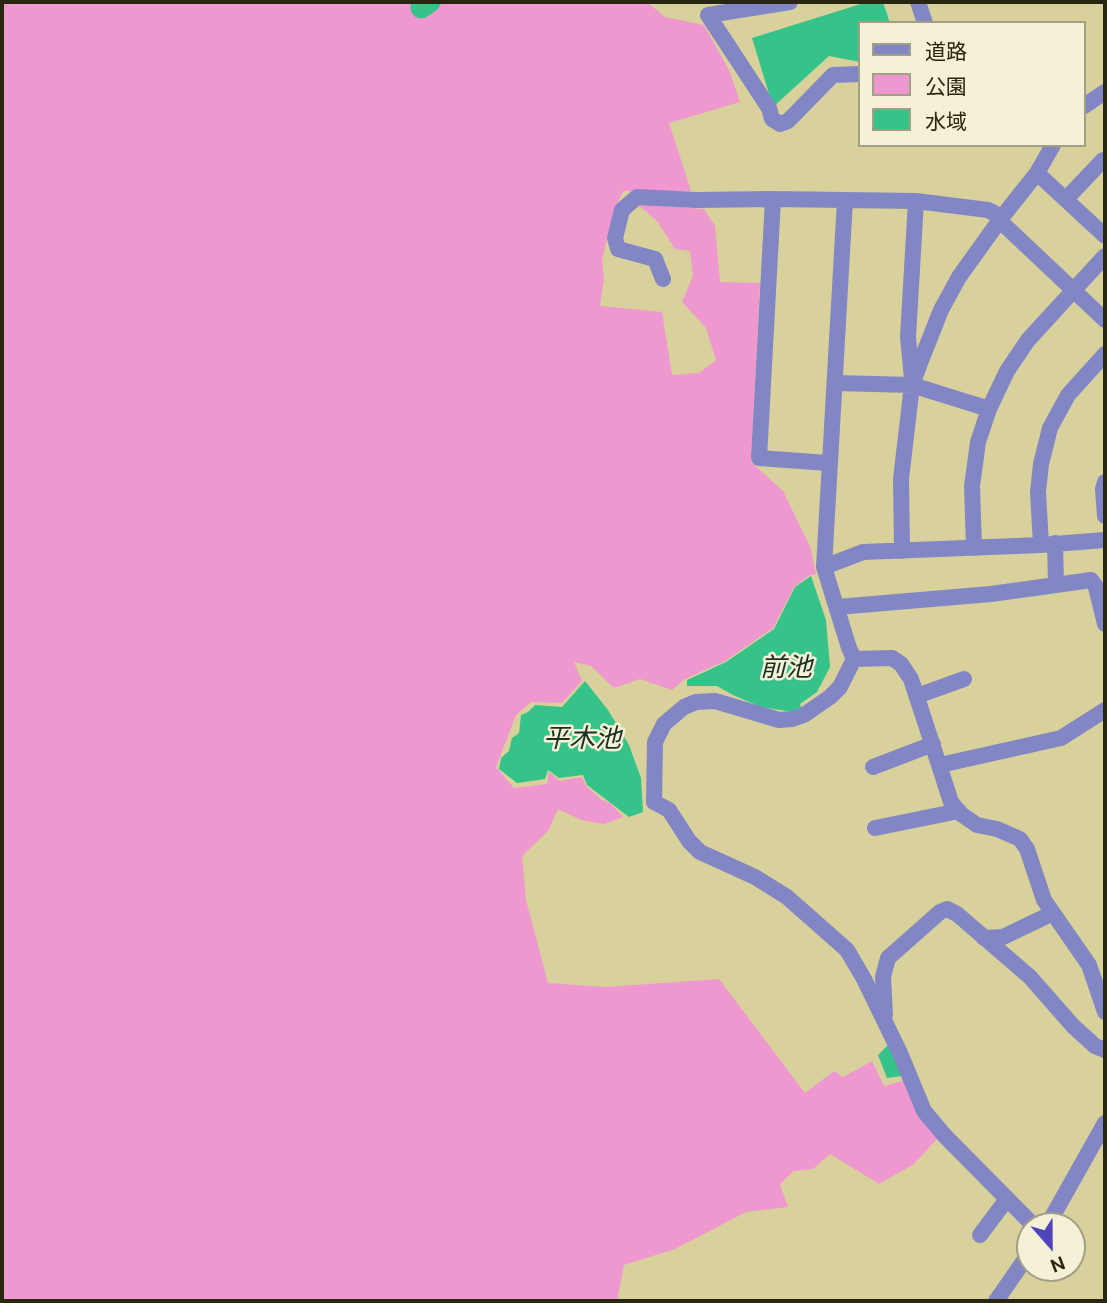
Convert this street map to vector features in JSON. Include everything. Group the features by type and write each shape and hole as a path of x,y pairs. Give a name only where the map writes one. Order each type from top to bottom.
{"street":[{"path":"790,2 708,15 769,108 772,119 780,124 788,121 834,75 858,74"},
{"path":"918,2 924,21"},
{"path":"1086,106 1105,92"},
{"path":"912,385 941,310 959,277 1037,173 1051,147"},
{"path":"1066,200 1103,160"},
{"path":"1037,173 1105,236"},
{"path":"663,279 655,259 618,249 615,239 622,209 637,197 696,200 916,201 988,210 1105,320"},
{"path":"773,199 759,458 828,463"},
{"path":"845,200 824,566 854,659 840,687 830,697 804,715 792,719 779,720 715,701 696,702 684,707 664,724 655,742 654,802 669,810 689,841 700,852 755,877 786,897 847,950 864,979 924,1111 1020,1212"},
{"path":"902,551 901,479 912,385 908,337 916,201"},
{"path":"974,548 972,486 978,442 989,409 1007,371 1028,340 1105,256"},
{"path":"1056,585 1038,492 1041,464 1050,428 1068,395 1105,354"},
{"path":"835,383 912,385 989,409"},
{"path":"1105,482 1105,516"},
{"path":"824,566 863,552 1105,540"},
{"path":"837,607 991,594 1091,580 1096,587 1105,624"},
{"path":"854,659 891,658 901,664 911,679 951,802 977,825 997,829 1020,839 1027,849 1044,900 1089,965 1100,986 1105,1012"},
{"path":"916,696 964,679"},
{"path":"940,765 1061,738 1105,710"},
{"path":"873,767 933,744"},
{"path":"875,828 959,811"},
{"path":"885,1023 883,977 888,958 940,912 947,909 957,914 1030,977 1073,1026 1095,1046 1105,1049"},
{"path":"985,938 1003,937 1052,913"},
{"path":"1055,1212 1105,1123"},
{"path":"980,1235 1007,1199"},
{"path":"996,1301 1016,1272"}],"green space":[{"path":"2,2 647,2 665,17 704,25 730,72 740,102 669,123 691,191 623,191 613,214 602,260 604,279 600,306 662,312 672,375 699,373 716,360 706,328 682,302 693,276 690,251 675,249 657,221 637,204 704,209 715,226 720,282 760,283 751,462 783,491 811,549 816,574 810,575 794,587 773,628 725,661 685,679 672,690 640,679 614,688 591,666 574,662 582,681 562,703 531,702 516,715 496,767 514,788 547,784 549,772 560,781 582,777 586,786 602,800 610,803 623,817 604,824 581,820 558,809 548,831 522,856 526,900 548,983 606,987 719,979 805,1093 834,1071 843,1077 872,1061 884,1086 906,1080 922,1120 937,1139 914,1164 879,1184 830,1154 813,1169 794,1171 780,1184 788,1207 746,1212 675,1249 624,1265 617,1301 2,1301"}],"water":[{"path":"867,2 883,2 889,21 858,21 858,62 829,56 773,107 752,38"},
{"name":"前池","path":"811,576 826,620 830,667 817,692 800,704 802,710 793,712 761,707 717,686 687,686 687,680 726,662 774,629 795,587"},
{"name":"平木池","path":"585,681 608,710 629,745 641,778 643,812 629,817 587,785 583,775 559,778 548,770 545,779 517,783 499,769 501,758 509,751 512,738 519,733 521,715 535,705 562,707"},
{"path":"890,1043 902,1076 887,1078 878,1055"}],"waterway":[{"path":"421,8 430,2"}]}
